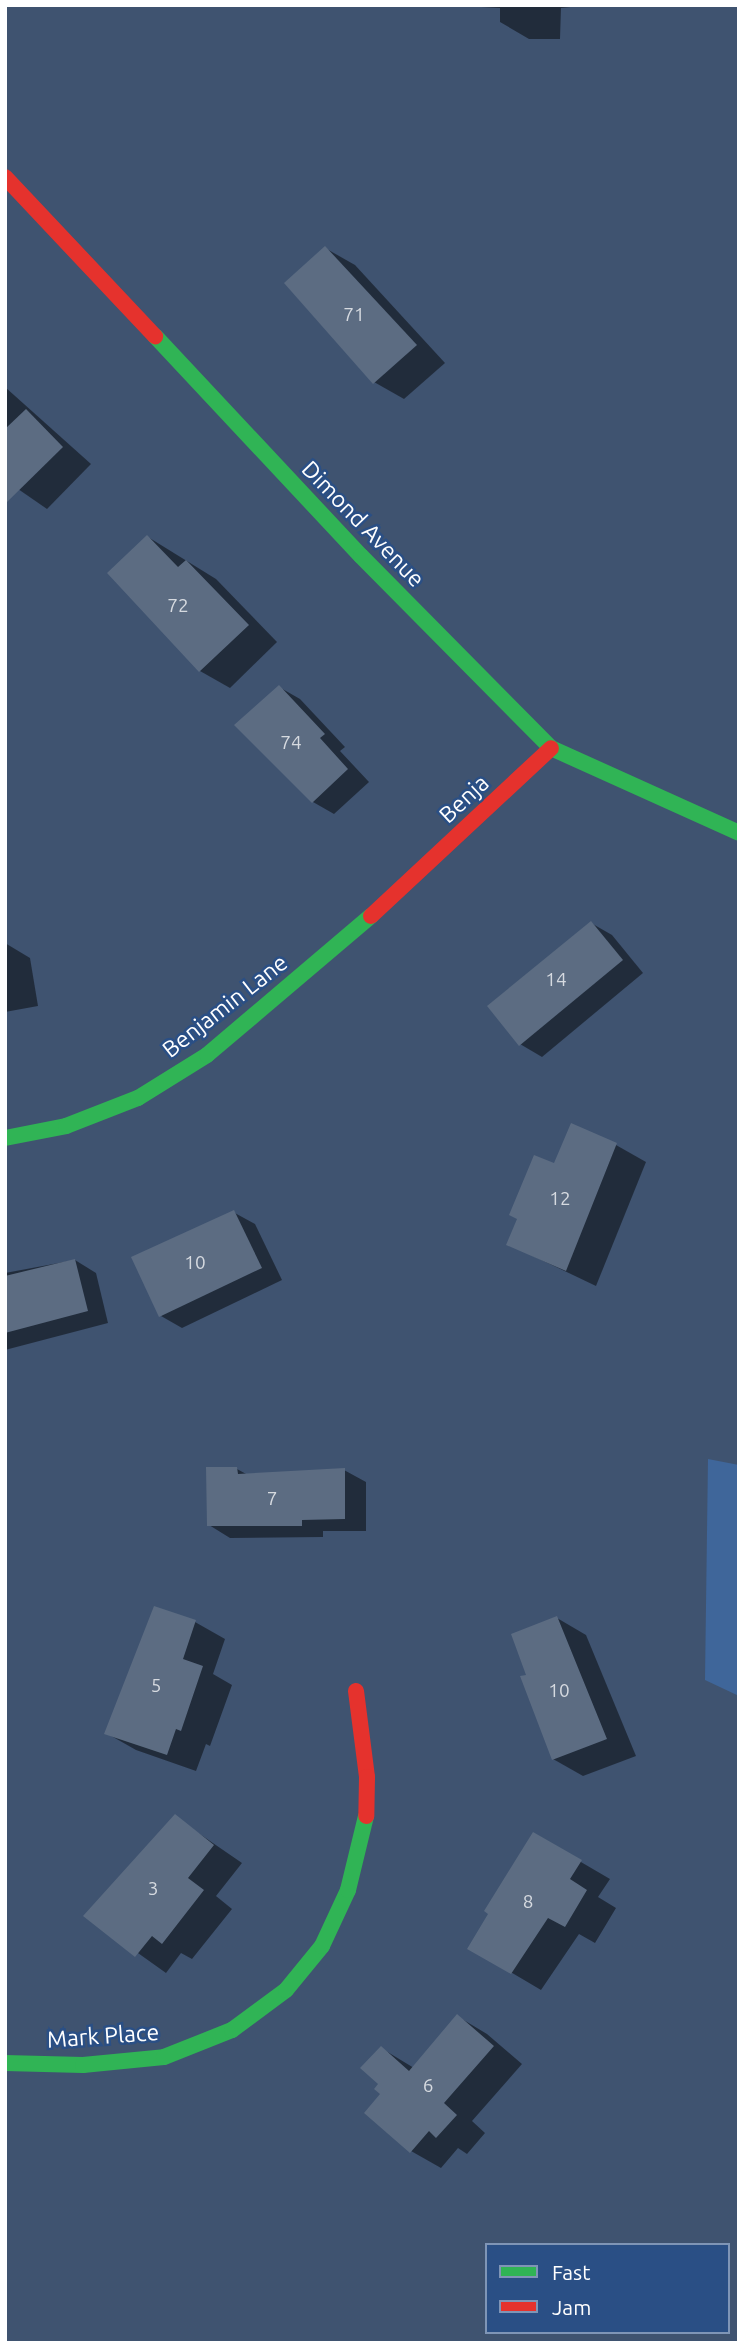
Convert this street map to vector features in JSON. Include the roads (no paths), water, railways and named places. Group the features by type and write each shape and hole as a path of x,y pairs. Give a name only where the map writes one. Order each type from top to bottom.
{"street":[{"name":"Dimond Avenue","path":"5,177 361,556 551,748 739,833"},
{"name":"Benja","path":"409,882 551,748"},
{"name":"Benjamin Lane","path":"5,1138 66,1126 138,1098 206,1055 409,882"},
{"name":"Mark Place","path":"5,2063 83,2065 164,2057 232,2030 286,1990 322,1947 348,1890 366,1821 367,1777 356,1690"}]}
